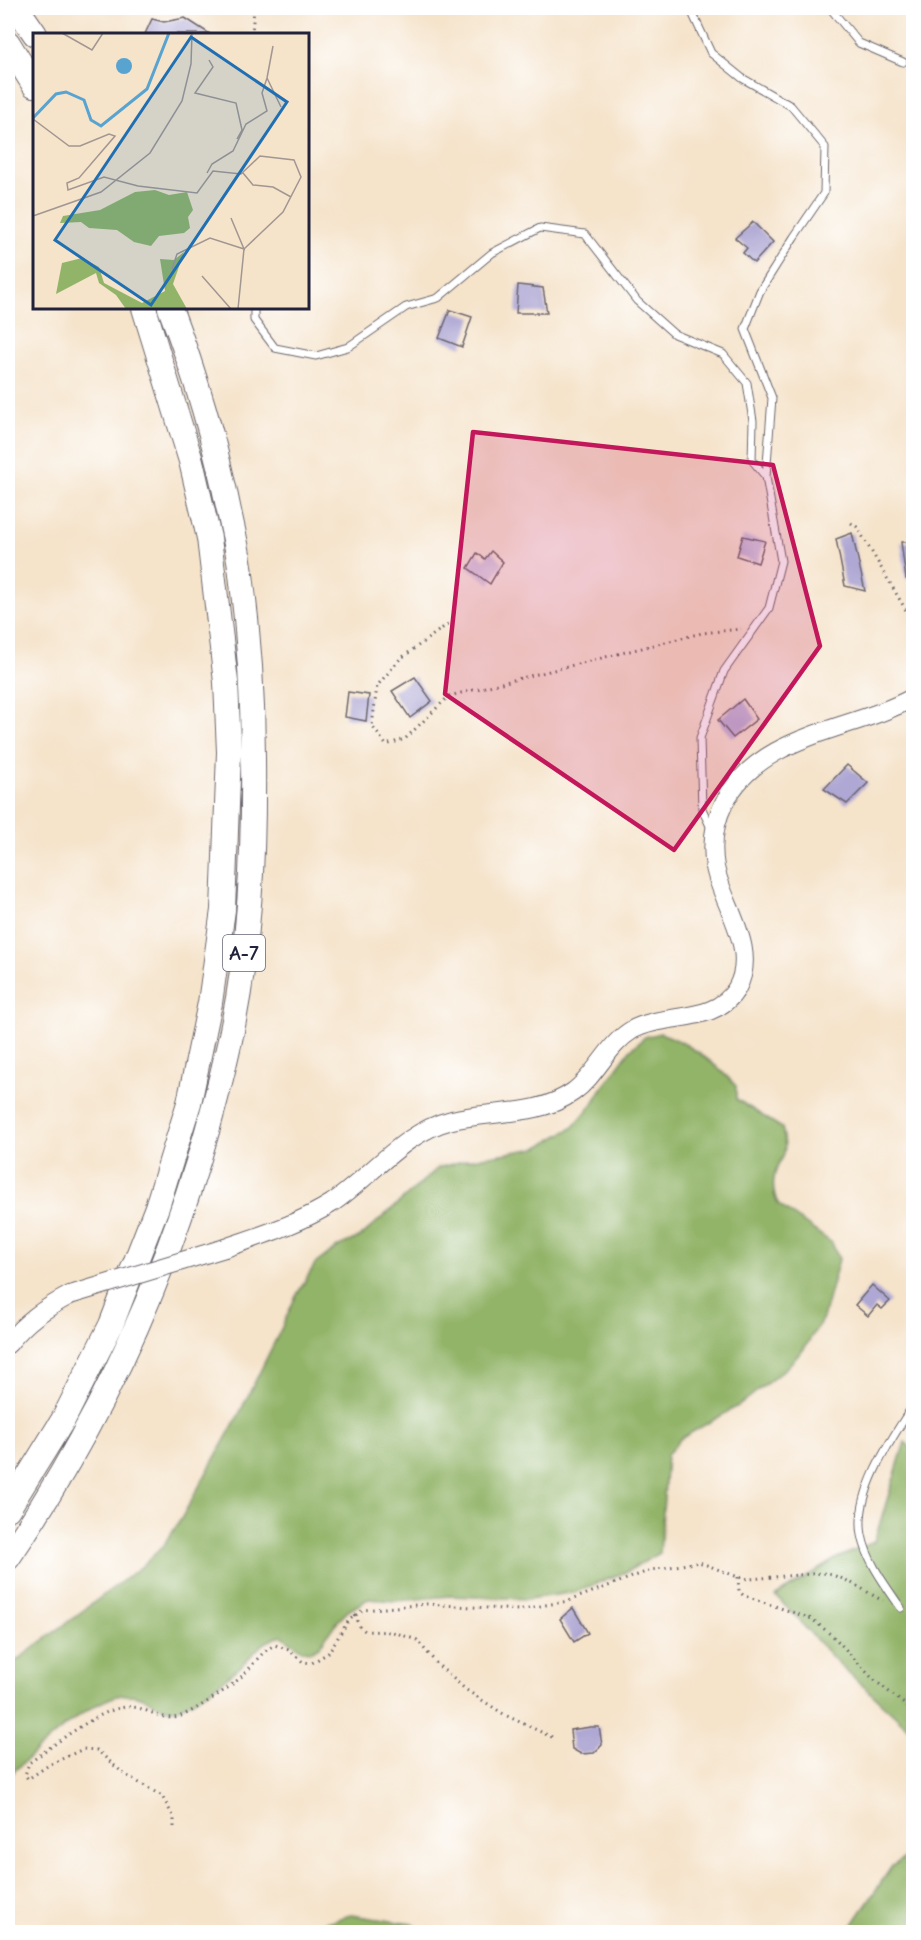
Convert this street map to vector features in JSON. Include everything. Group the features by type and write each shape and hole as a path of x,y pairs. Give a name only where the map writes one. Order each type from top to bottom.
{"highway":[{"path":"16,8 34,33"},
{"path":"8,43 33,83"},
{"name":"A-7","path":"8,1509 63,1419 111,1325 157,1207 189,1103 210,1003 223,910 229,752 226,682 209,538 191,461 144,309"},
{"name":"A-7","path":"8,1558 52,1490 93,1419 147,1305 180,1223 201,1153 230,1039 245,947 252,868 254,798 251,668 241,571 220,464 190,360 170,309"}],"street":[{"path":"8,1344 27,1322 44,1309 70,1295 225,1248 309,1216 352,1188 393,1152 433,1126 452,1120 544,1106 559,1101 574,1092 589,1078 623,1036 635,1028 716,1008 737,987 741,973 742,944 716,869 714,833 718,816 739,782 753,767 769,756 822,731 901,704 914,697"}],"lane":[{"path":"690,8 711,53 742,78 791,106 825,147 824,193 760,291 745,329 772,398 766,477 781,561 769,608 724,671 700,738 702,809 714,833"},
{"path":"830,8 859,43 903,62"},
{"path":"254,309 254,320 275,348 316,356 348,346 406,307 438,298 492,253 540,228 585,234 636,301 674,334 723,354 747,383 753,421 752,460 766,477"},
{"path":"901,1608 875,1569 862,1537 861,1526 873,1475 914,1404"}],"path":[{"path":"252,33 254,8"},
{"path":"851,523 857,527 914,624"},
{"path":"448,624 400,659 376,686 372,726 386,745 405,739 449,696 702,633 754,628"},
{"path":"174,1827 174,1818 162,1796 124,1774 98,1750 83,1749 28,1779 25,1774 26,1767 98,1716 112,1709 134,1707 163,1717 180,1717 242,1677 265,1652 275,1645 289,1650 303,1662 312,1663 320,1660 328,1653 349,1620 370,1609 427,1604 518,1610 568,1601 651,1569 699,1562 749,1579 823,1572 846,1579 883,1601 901,1608"},
{"path":"738,1577 739,1591 743,1595 806,1616 824,1628 873,1679 914,1712"},
{"path":"354,1616 365,1631 393,1632 417,1640 437,1664 465,1689 505,1714 556,1739"}],"highlighted area":[{"path":"473,432 773,465 820,646 674,850 445,694"}],"green space":[{"path":"660,1033 682,1042 711,1062 736,1086 736,1099 782,1128 785,1147 774,1178 776,1200 779,1205 832,1243 839,1259 823,1318 804,1349 787,1367 740,1405 680,1439 667,1455 660,1553 628,1571 576,1592 529,1599 449,1596 396,1601 368,1599 348,1611 335,1624 319,1647 312,1651 302,1650 282,1636 275,1638 263,1645 216,1686 178,1708 168,1709 138,1696 122,1695 108,1699 77,1717 8,1777 8,1667 142,1566 164,1545 181,1519 239,1414 295,1298 315,1264 339,1246 360,1237 438,1168 466,1160 537,1148 572,1128 592,1105 630,1050 645,1037"},
{"path":"905,1442 914,1450 913,1732 836,1661 776,1596 837,1558 874,1542"},
{"path":"913,1853 913,1932 854,1932 853,1924 892,1866"},
{"path":"351,1915 412,1924 424,1932 291,1932"}],"building":[{"path":"185,18 208,33 145,33 152,19 164,22"},
{"path":"753,222 773,242 754,263 743,253 747,248 735,238"},
{"path":"518,285 543,288 547,313 516,313"},
{"path":"450,310 472,317 462,347 439,338"},
{"path":"852,533 865,591 845,586 836,539"},
{"path":"743,536 765,541 758,563 737,556"},
{"path":"901,542 914,542 914,579 906,579"},
{"path":"491,551 503,562 490,584 468,568 477,553 485,559"},
{"path":"415,677 432,701 410,718 392,691"},
{"path":"348,692 369,695 366,721 345,717"},
{"path":"743,699 757,719 733,738 718,720"},
{"path":"847,765 868,783 847,804 824,789"},
{"path":"872,1285 890,1301 882,1309 877,1305 868,1316 855,1305"},
{"path":"573,1608 588,1633 574,1642 560,1619"},
{"path":"599,1727 602,1745 594,1753 581,1754 572,1749 570,1730"}]}
